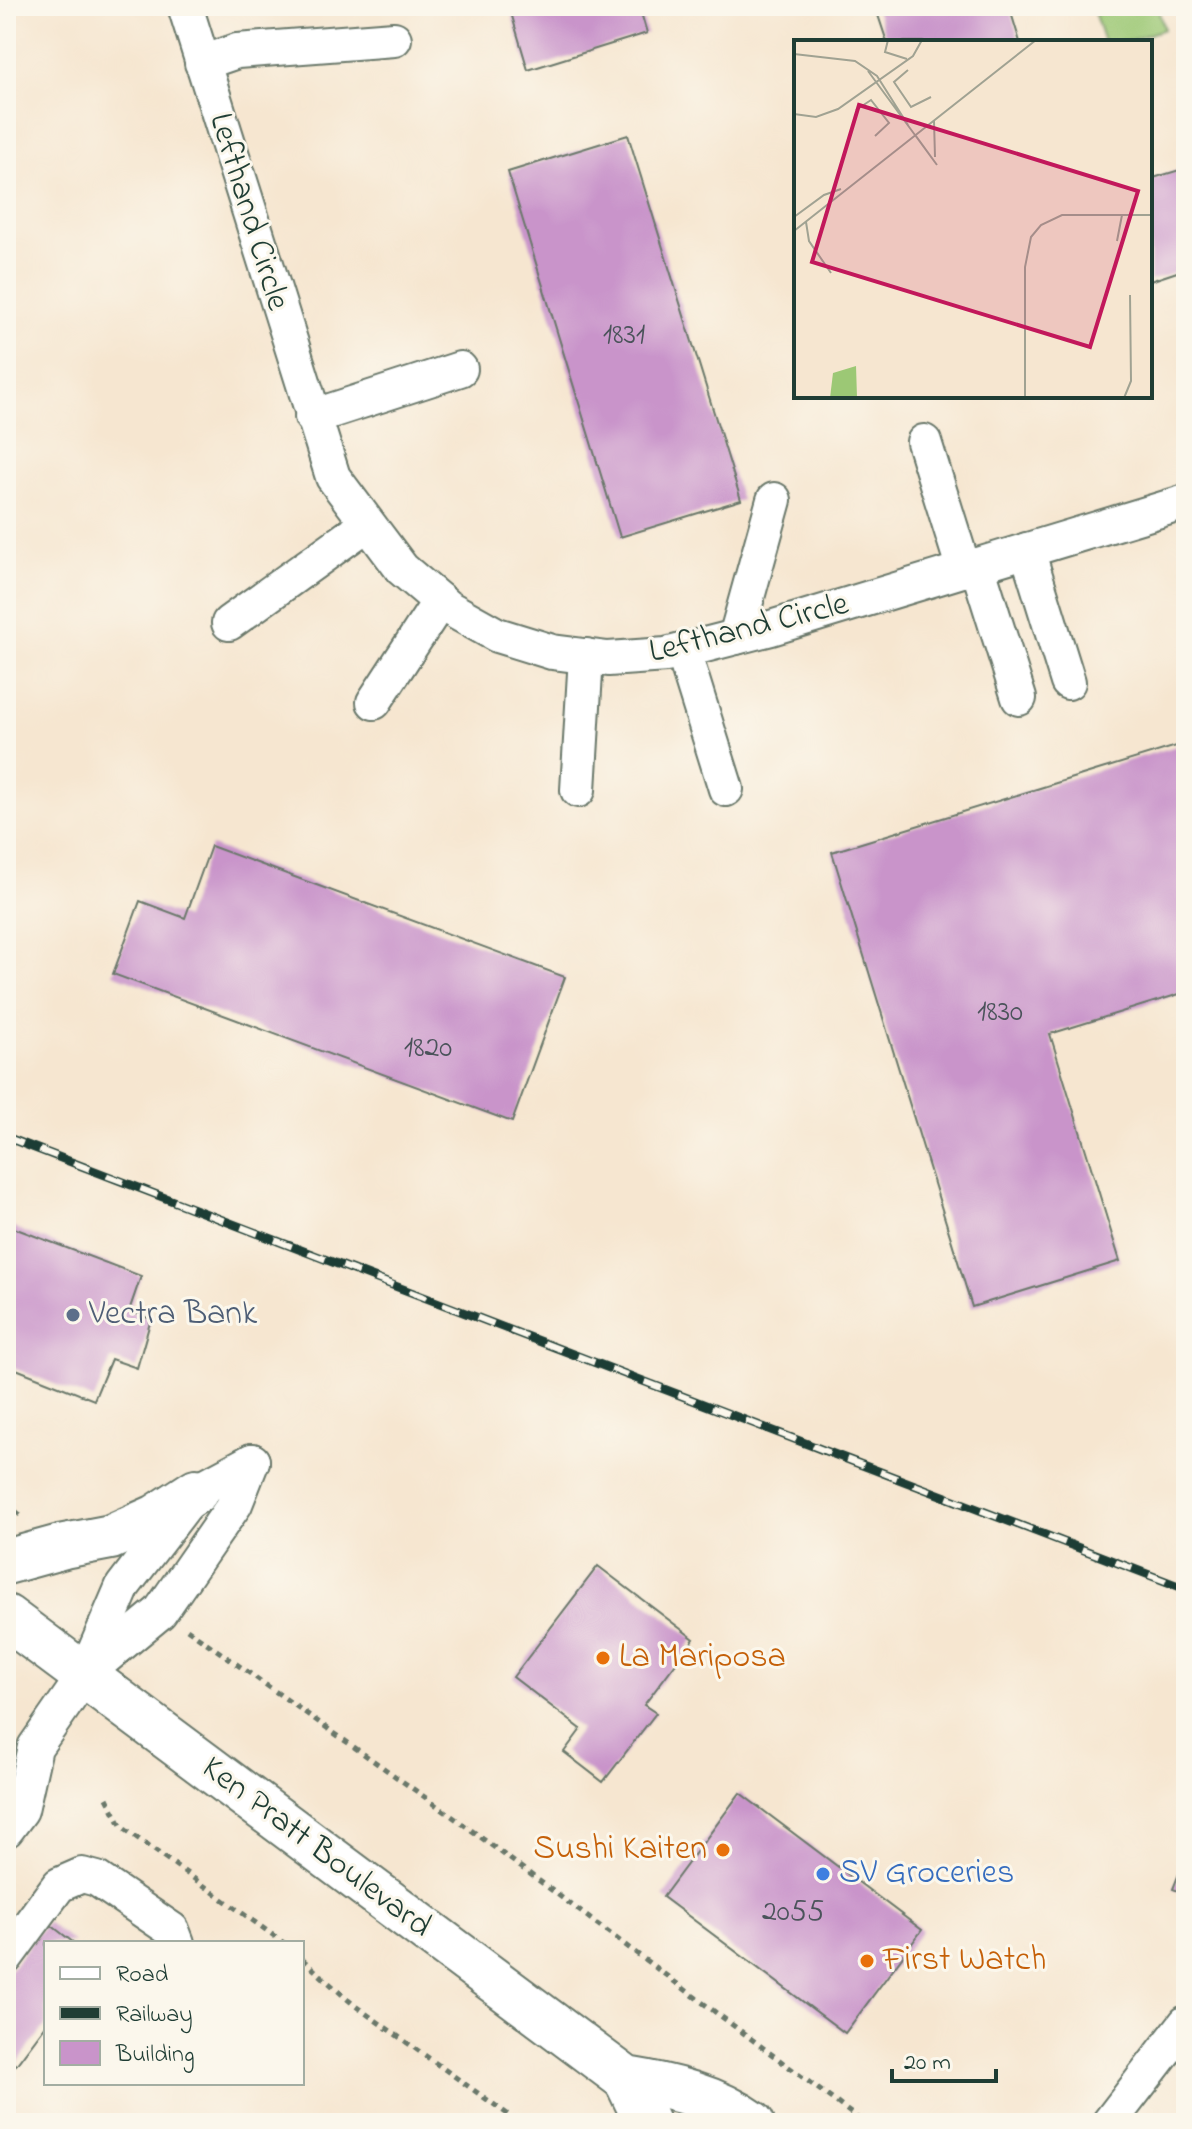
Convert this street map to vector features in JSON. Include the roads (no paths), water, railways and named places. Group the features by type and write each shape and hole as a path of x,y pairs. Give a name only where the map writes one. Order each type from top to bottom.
{"highway":[{"path":"6,1562 111,1537 156,1517 196,1491"},
{"name":"Ken Pratt Boulevard","path":"6,1617 626,2079 647,2123"},
{"name":"Ken Pratt Boulevard","path":"626,2079 658,2084 709,2099 752,2123"}],"street":[{"name":"Lefthand Circle","path":"185,6 333,477 402,569 440,601 497,635 552,652 608,659 666,655 971,568 1186,502"},
{"path":"202,63 237,51 394,39"},
{"path":"312,417 460,369"},
{"path":"924,442 1019,698"},
{"path":"736,637 774,500"},
{"path":"229,623 367,524"},
{"path":"1027,550 1068,682"},
{"path":"374,702 440,601"},
{"path":"683,651 726,789"},
{"path":"578,790 586,656"},
{"path":"6,1830 21,1810 20,1756 85,1675 160,1612 235,1504 252,1461 196,1491 123,1586 85,1675"},
{"path":"6,1957 59,1885 82,1875 97,1879 172,1930 176,1941"},
{"path":"1109,2123 1186,2023"}],"railway":[{"path":"6,1137 1186,1589"}],"place":[{"name":"Vectra Bank","path":"73,1315"},
{"name":"La Mariposa","path":"603,1658"},
{"name":"Sushi Kaiten","path":"723,1850"},
{"name":"SV Groceries","path":"823,1874"},
{"name":"First Watch","path":"867,1961"}]}
